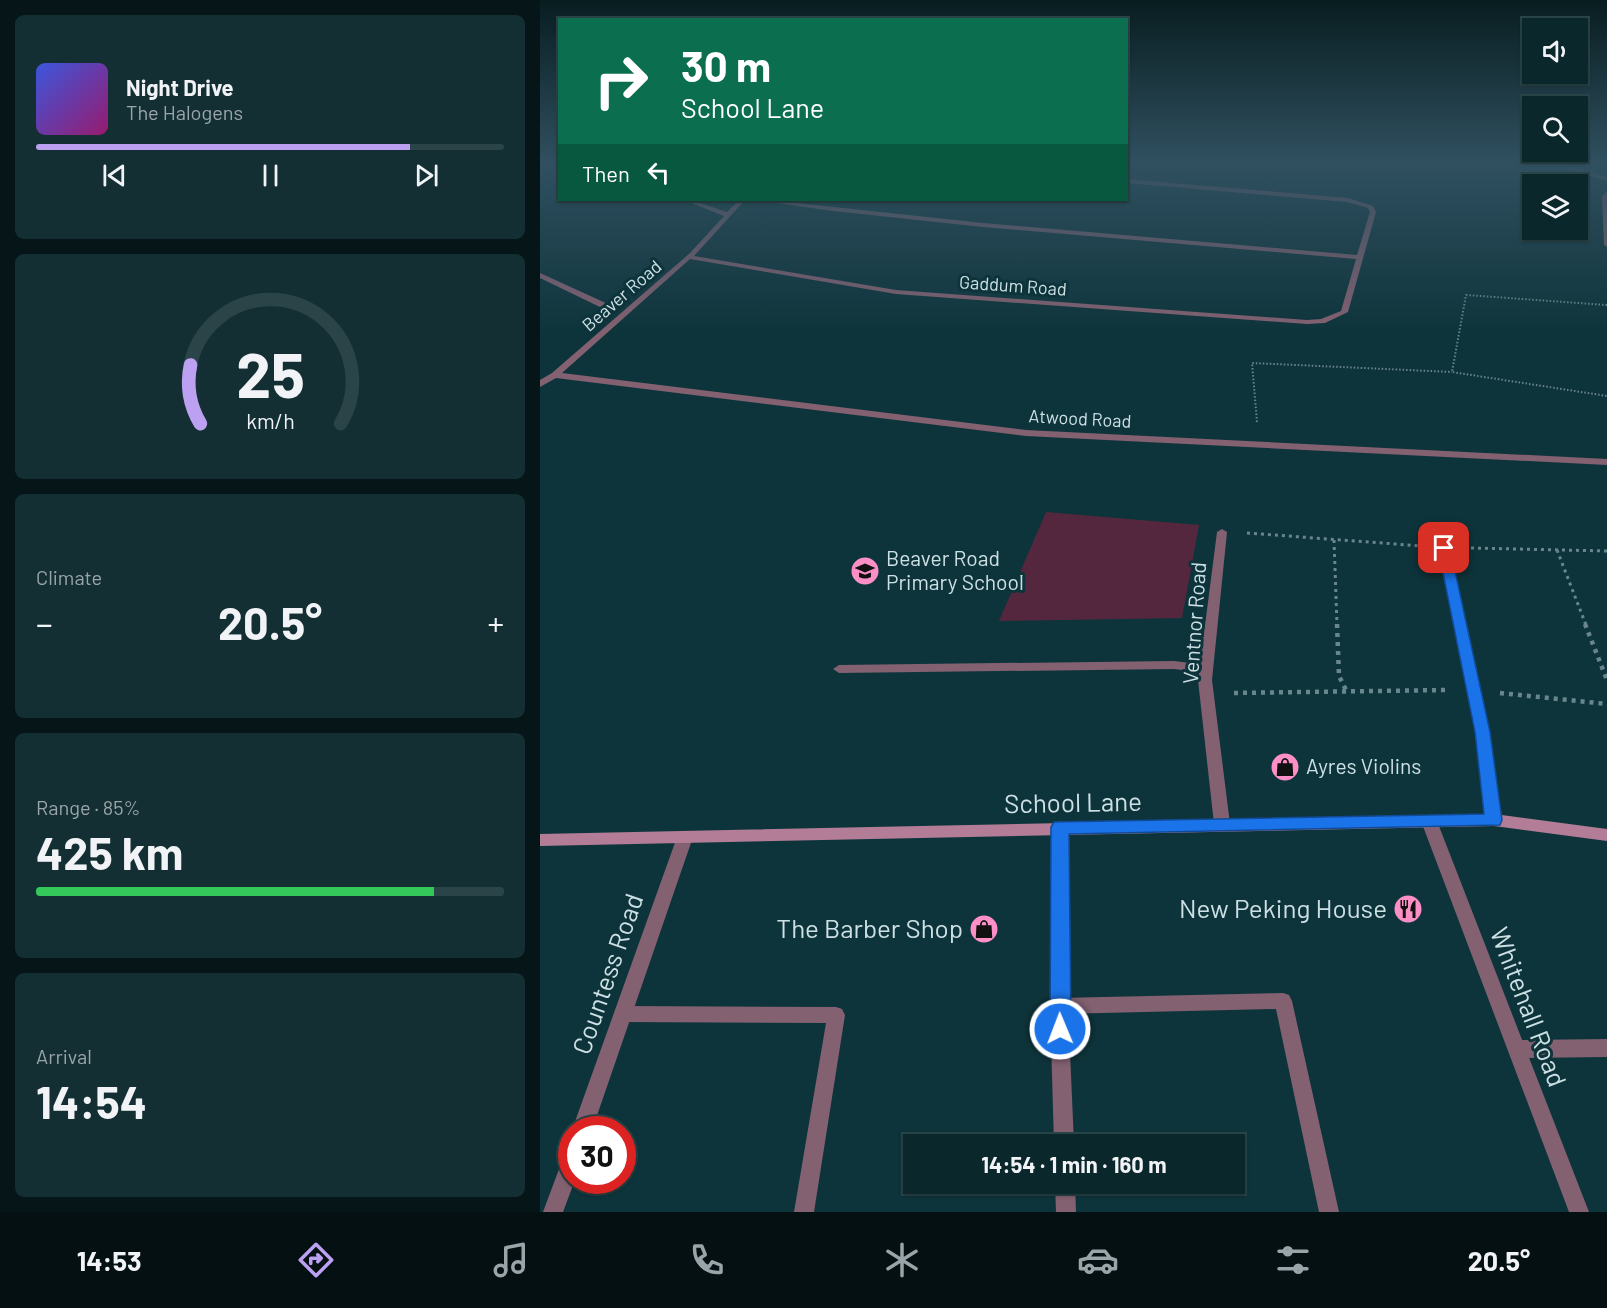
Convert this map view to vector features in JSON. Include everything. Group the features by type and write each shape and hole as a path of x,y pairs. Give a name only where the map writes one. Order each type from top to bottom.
{"street":[{"name":"Beaver Road","path":"540,384 555,375 690,256 725,219"},
{"path":"902,219 1359,257 1371,219"},
{"path":"1606,219 1607,245"},
{"name":"Gaddum Road","path":"690,256 814,280 908,293 1252,320 1307,322 1336,317 1344,312 1359,257"},
{"path":"540,276 605,306"},
{"name":"Atwood Road","path":"555,375 1026,433 1607,462"},
{"name":"Ventnor Road","path":"1222,532 1206,669 1222,824"},
{"path":"1444,548 1488,767 1494,820"},
{"path":"839,669 1174,665 1206,669"},
{"name":"School Lane","path":"540,840 1060,827 1494,820 1607,835"},
{"name":"Whitehall Road","path":"1429,821 1579,1212"},
{"path":"1060,827 1059,1006 1064,1134"},
{"name":"Countess Road","path":"587,1116 685,837"},
{"path":"1059,1006 1283,1001 1329,1212"},
{"path":"623,1014 836,1015 804,1212"},
{"path":"1517,1049 1607,1048"},
{"path":"553,1212 560,1194"},
{"path":"1065,1194 1066,1212"}],"path":[{"path":"1452,372 1466,295 1607,305"},
{"path":"1259,444 1252,363 1452,372 1607,396"},
{"path":"1222,532 1444,548 1607,551"},
{"path":"1334,540 1338,676 1346,690"},
{"path":"1557,550 1607,680"},
{"path":"1208,694 1346,690 1473,690 1607,704"}],"shaded area":[{"path":"1046,512 1199,525 1182,618 999,621"}],"place":[{"name":"Beaver Road Primary School","path":"865,571"},
{"name":"Ayres Violins","path":"1285,767"},
{"name":"New Peking House","path":"1408,909"},
{"name":"The Barber Shop","path":"984,929"}],"route":[{"path":"1060,1029 1060,827 1494,820 1482,732 1444,548"}]}
